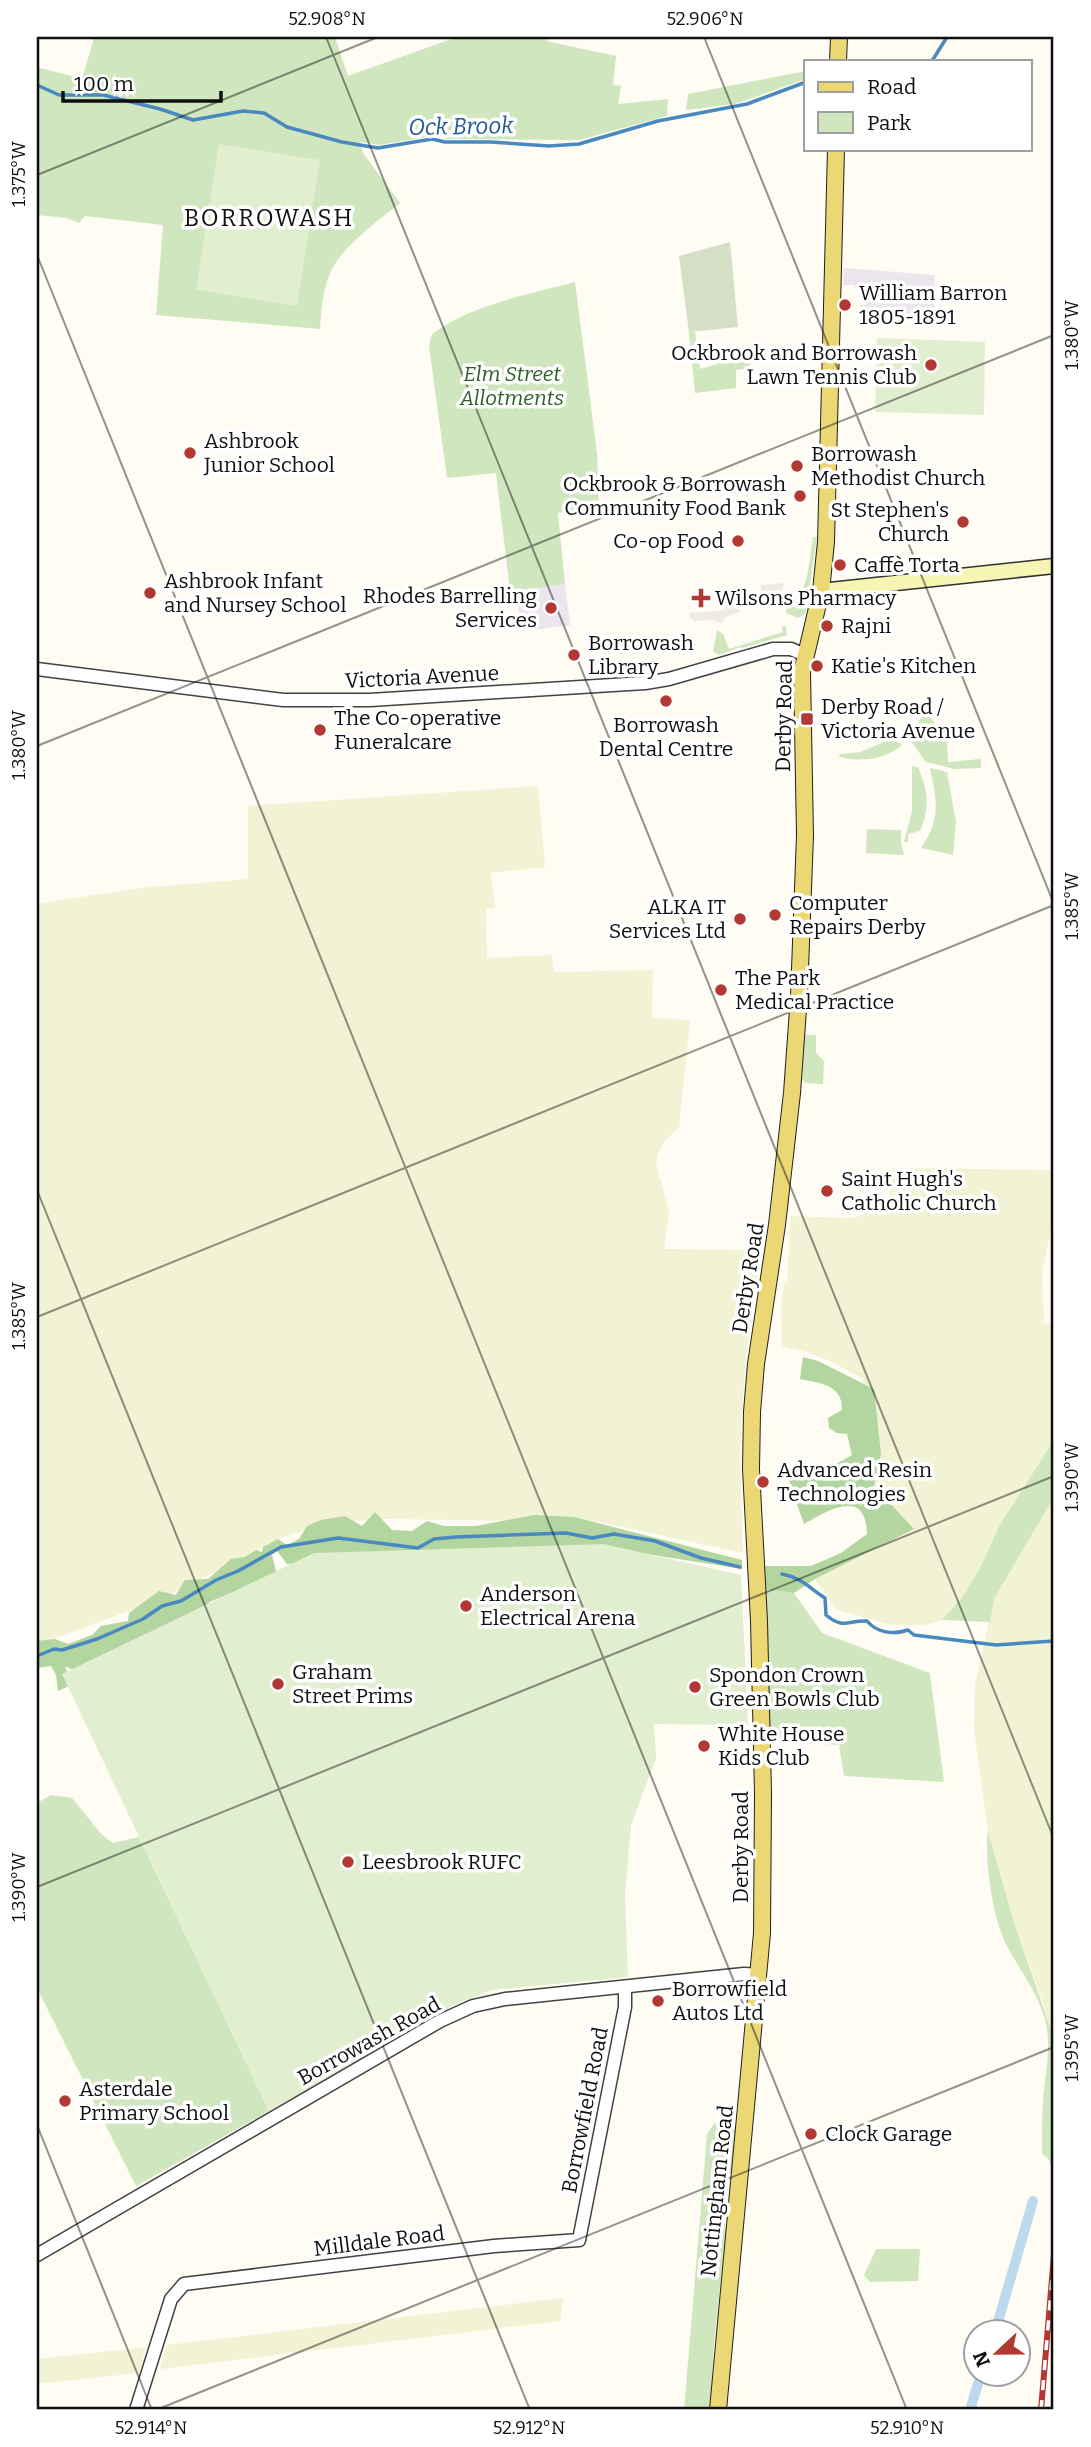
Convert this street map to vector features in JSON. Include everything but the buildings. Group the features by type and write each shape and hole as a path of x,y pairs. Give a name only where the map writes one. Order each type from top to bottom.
{"main road":[{"path":"838,60 839,37"},
{"path":"836,150 827,539 821,591 1054,566"},
{"name":"Derby Road","path":"759,1975 764,1867 751,1412 777,1225 796,1042 805,835 801,684 805,655 821,591"},
{"name":"Nottingham Road","path":"718,2410 759,1975"}],"street":[{"name":"Victoria Avenue","path":"37,669 239,695 325,701 632,685 669,679 773,649 791,649 805,655"},
{"name":"Borrowash Road","path":"37,2255 440,2021 473,2006 505,1999 744,1974 759,1975"},
{"name":"Borrowfield Road","path":"579,2240 623,2020 625,1988"},
{"name":"Milldale Road","path":"136,2410 171,2299 184,2284 494,2246 579,2240"}],"shaded area":[{"path":"844,268 935,275 934,319 860,317 860,305 865,305 865,290 855,289 854,285 843,285"},
{"path":"785,583 774,608 771,602 763,597 751,602 752,606 746,606 724,618 722,623 712,620 694,621 690,617 689,613 725,610 723,594 761,591 761,585"},
{"path":"565,584 570,625 527,631 520,623 516,590"}],"green space":[{"path":"335,37 348,76 457,37 546,37 546,41 616,56 613,85 621,86 618,104 668,99 667,116 579,140 446,139 438,135 380,145 360,142 363,153 400,203 363,233 338,259 326,283 320,329 156,315 163,225 85,216 79,223 67,218 37,215 37,67 82,79 94,38"},
{"path":"804,71 804,80 735,104 686,110 688,94"},
{"path":"219,144 320,160 297,306 196,290"},
{"path":"730,242 738,327 689,332 679,256"},
{"name":"Elm Street Allotments","path":"575,282 597,453 599,507 558,513 565,584 510,591 496,473 447,478 429,346 432,334 464,315"},
{"path":"689,332 695,332 700,369 721,363 750,361 750,368 736,370 736,388 695,393"},
{"name":"Ockbrook and Borrowash Lawn Tennis Club","path":"877,338 985,342 984,415 875,412"},
{"path":"813,537 817,537 807,605 805,614 798,618 786,613 787,607 796,607 807,577"},
{"path":"782,626 786,626 787,635 719,655 713,652 717,630 723,634 729,649 783,632"},
{"path":"928,714 947,739 948,762 981,759 981,768 955,769 926,762 910,740 920,719"},
{"path":"890,739 902,744 882,756 854,759 839,756 861,752"},
{"path":"912,766 918,767 921,775 926,791 926,807 920,831 908,834 908,842 904,842 912,811"},
{"path":"930,768 947,772 956,822 953,855 921,848 932,828 936,809"},
{"path":"538,786 545,867 491,873 495,908 486,909 487,958 552,955 554,972 653,970 652,1018 690,1020 679,1127 665,1141 656,1164 669,1211 664,1249 762,1250 745,1365 740,1449 743,1553 599,1522 384,1519 328,1523 283,1537 161,1599 37,1645 37,904 139,888 248,879 248,806"},
{"path":"867,829 901,830 904,855 866,853"},
{"path":"804,1035 816,1035 816,1053 824,1061 823,1084 805,1083 802,1079"},
{"path":"892,1168 1054,1170 1054,1214 1042,1274 1044,1323 1054,1325 1054,1440 999,1526 981,1566 963,1596 942,1620 925,1625 892,1625 837,1610 815,1579 914,1529 874,1486 881,1454 874,1389 862,1382 863,1379 834,1363 782,1346 781,1307 784,1283 787,1283 791,1216 852,1218 865,1214 888,1215"},
{"path":"803,1357 818,1361 874,1389 881,1454 874,1486 914,1529 815,1579 794,1593 764,1589 764,1566 811,1566 841,1553 867,1534 864,1517 853,1506 836,1508 804,1524 789,1481 797,1473 817,1470 852,1455 847,1434 837,1433 829,1428 828,1418 842,1410 839,1395 829,1387 800,1379"},
{"path":"1054,1440 1054,1497 994,1599 990,1622 942,1620 963,1596 981,1566 999,1526"},
{"path":"1054,1497 1054,2040 1014,1923 988,1831 974,1730 975,1685 994,1599"},
{"path":"375,1512 392,1530 412,1531 427,1521 444,1526 476,1526 534,1515 574,1517 742,1560 742,1569 634,1552 378,1556 287,1564 277,1551 272,1555 277,1575 209,1602 209,1607 74,1670 65,1666 71,1685 58,1691 56,1675 51,1666 37,1668 37,1641 55,1639 68,1644 92,1635 101,1626 128,1621 129,1613 159,1591 176,1595 185,1580 208,1579 231,1559 245,1557 256,1550 262,1552 263,1547 278,1539 287,1545 299,1539 307,1526 321,1520 345,1516 362,1526"},
{"path":"604,1544 741,1575 748,1725 654,1724 656,1758 631,1825 625,1895 628,1977 491,1990 452,2006 269,2111 62,1674 314,1553"},
{"path":"764,1589 794,1593 822,1633 930,1673 944,1782 844,1776 839,1745 769,1741"},
{"path":"51,1795 72,1798 102,1835 113,1843 139,1837 269,2111 136,2186 37,1988 37,1803"},
{"path":"988,1831 1014,1923 1053,2035 1054,2174 1048,2158 1042,2154 1047,2027 1037,1997 1002,1935 989,1873"},
{"path":"728,2121 733,2124 736,2135 731,2172 725,2180 722,2207 726,2231 710,2410 684,2410 707,2134 714,2124"},
{"path":"876,2249 920,2249 918,2281 870,2282 864,2275"},
{"path":"563,2298 560,2321 160,2369 167,2345"},
{"path":"146,2347 139,2373 37,2384 37,2359"}],"waterway":[{"name":"Ock Brook","path":"933,60 947,37"},
{"name":"Ock Brook","path":"37,85 59,95 103,95 193,120 243,111 264,113 287,127 342,142 378,148 432,139 445,142 549,146 579,144 658,121 747,104 804,83"},
{"path":"37,1656 54,1649 62,1650 97,1639 143,1619 162,1606 181,1601 281,1547 338,1538 418,1548 434,1539 456,1537 566,1533 592,1538 614,1534 655,1541 701,1558 740,1567"},
{"path":"782,1574 800,1580 825,1598 826,1615 837,1622 867,1621 886,1632 908,1630 914,1635 996,1645 1054,1641"},
{"path":"999,2318 1033,2201"},
{"path":"970,2410 977,2388"}],"railway":[{"path":"1041,2410 1054,2255"}],"place":[{"name":"William Barron 1805-1891","path":"845,305"},
{"name":"Ockbrook and Borrowash Lawn Tennis Club","path":"931,365"},
{"name":"Ashbrook Junior School","path":"190,453"},
{"name":"Borrowash Methodist Church","path":"797,466"},
{"name":"Ockbrook & Borrowash Community Food Bank","path":"800,496"},
{"name":"St Stephen's Church","path":"963,522"},
{"name":"Co-op Food","path":"738,541"},
{"name":"Caffè Torta","path":"840,565"},
{"name":"Ashbrook Infant and Nursey School","path":"150,593"},
{"name":"Wilsons Pharmacy","path":"701,598"},
{"name":"Rhodes Barrelling Services","path":"551,608"},
{"name":"Rajni","path":"827,626"},
{"name":"Borrowash Library","path":"574,655"},
{"name":"Katie's Kitchen","path":"817,666"},
{"name":"Borrowash Dental Centre","path":"666,701"},
{"name":"Derby Road / Victoria Avenue","path":"807,719"},
{"name":"The Co-operative Funeralcare","path":"320,730"},
{"name":"Computer Repairs Derby","path":"775,915"},
{"name":"ALKA IT Services Ltd","path":"740,919"},
{"name":"The Park Medical Practice","path":"721,990"},
{"name":"Saint Hugh's Catholic Church","path":"827,1191"},
{"name":"Advanced Resin Technologies","path":"763,1482"},
{"name":"Anderson Electrical Arena","path":"466,1606"},
{"name":"Graham Street Prims","path":"278,1684"},
{"name":"Spondon Crown Green Bowls Club","path":"695,1687"},
{"name":"White House Kids Club","path":"704,1746"},
{"name":"Leesbrook RUFC","path":"348,1862"},
{"name":"Borrowfield Autos Ltd","path":"658,2001"},
{"name":"Asterdale Primary School","path":"65,2101"},
{"name":"Clock Garage","path":"811,2134"}],"district":[{"name":"BORROWASH","path":"269,218"}]}
